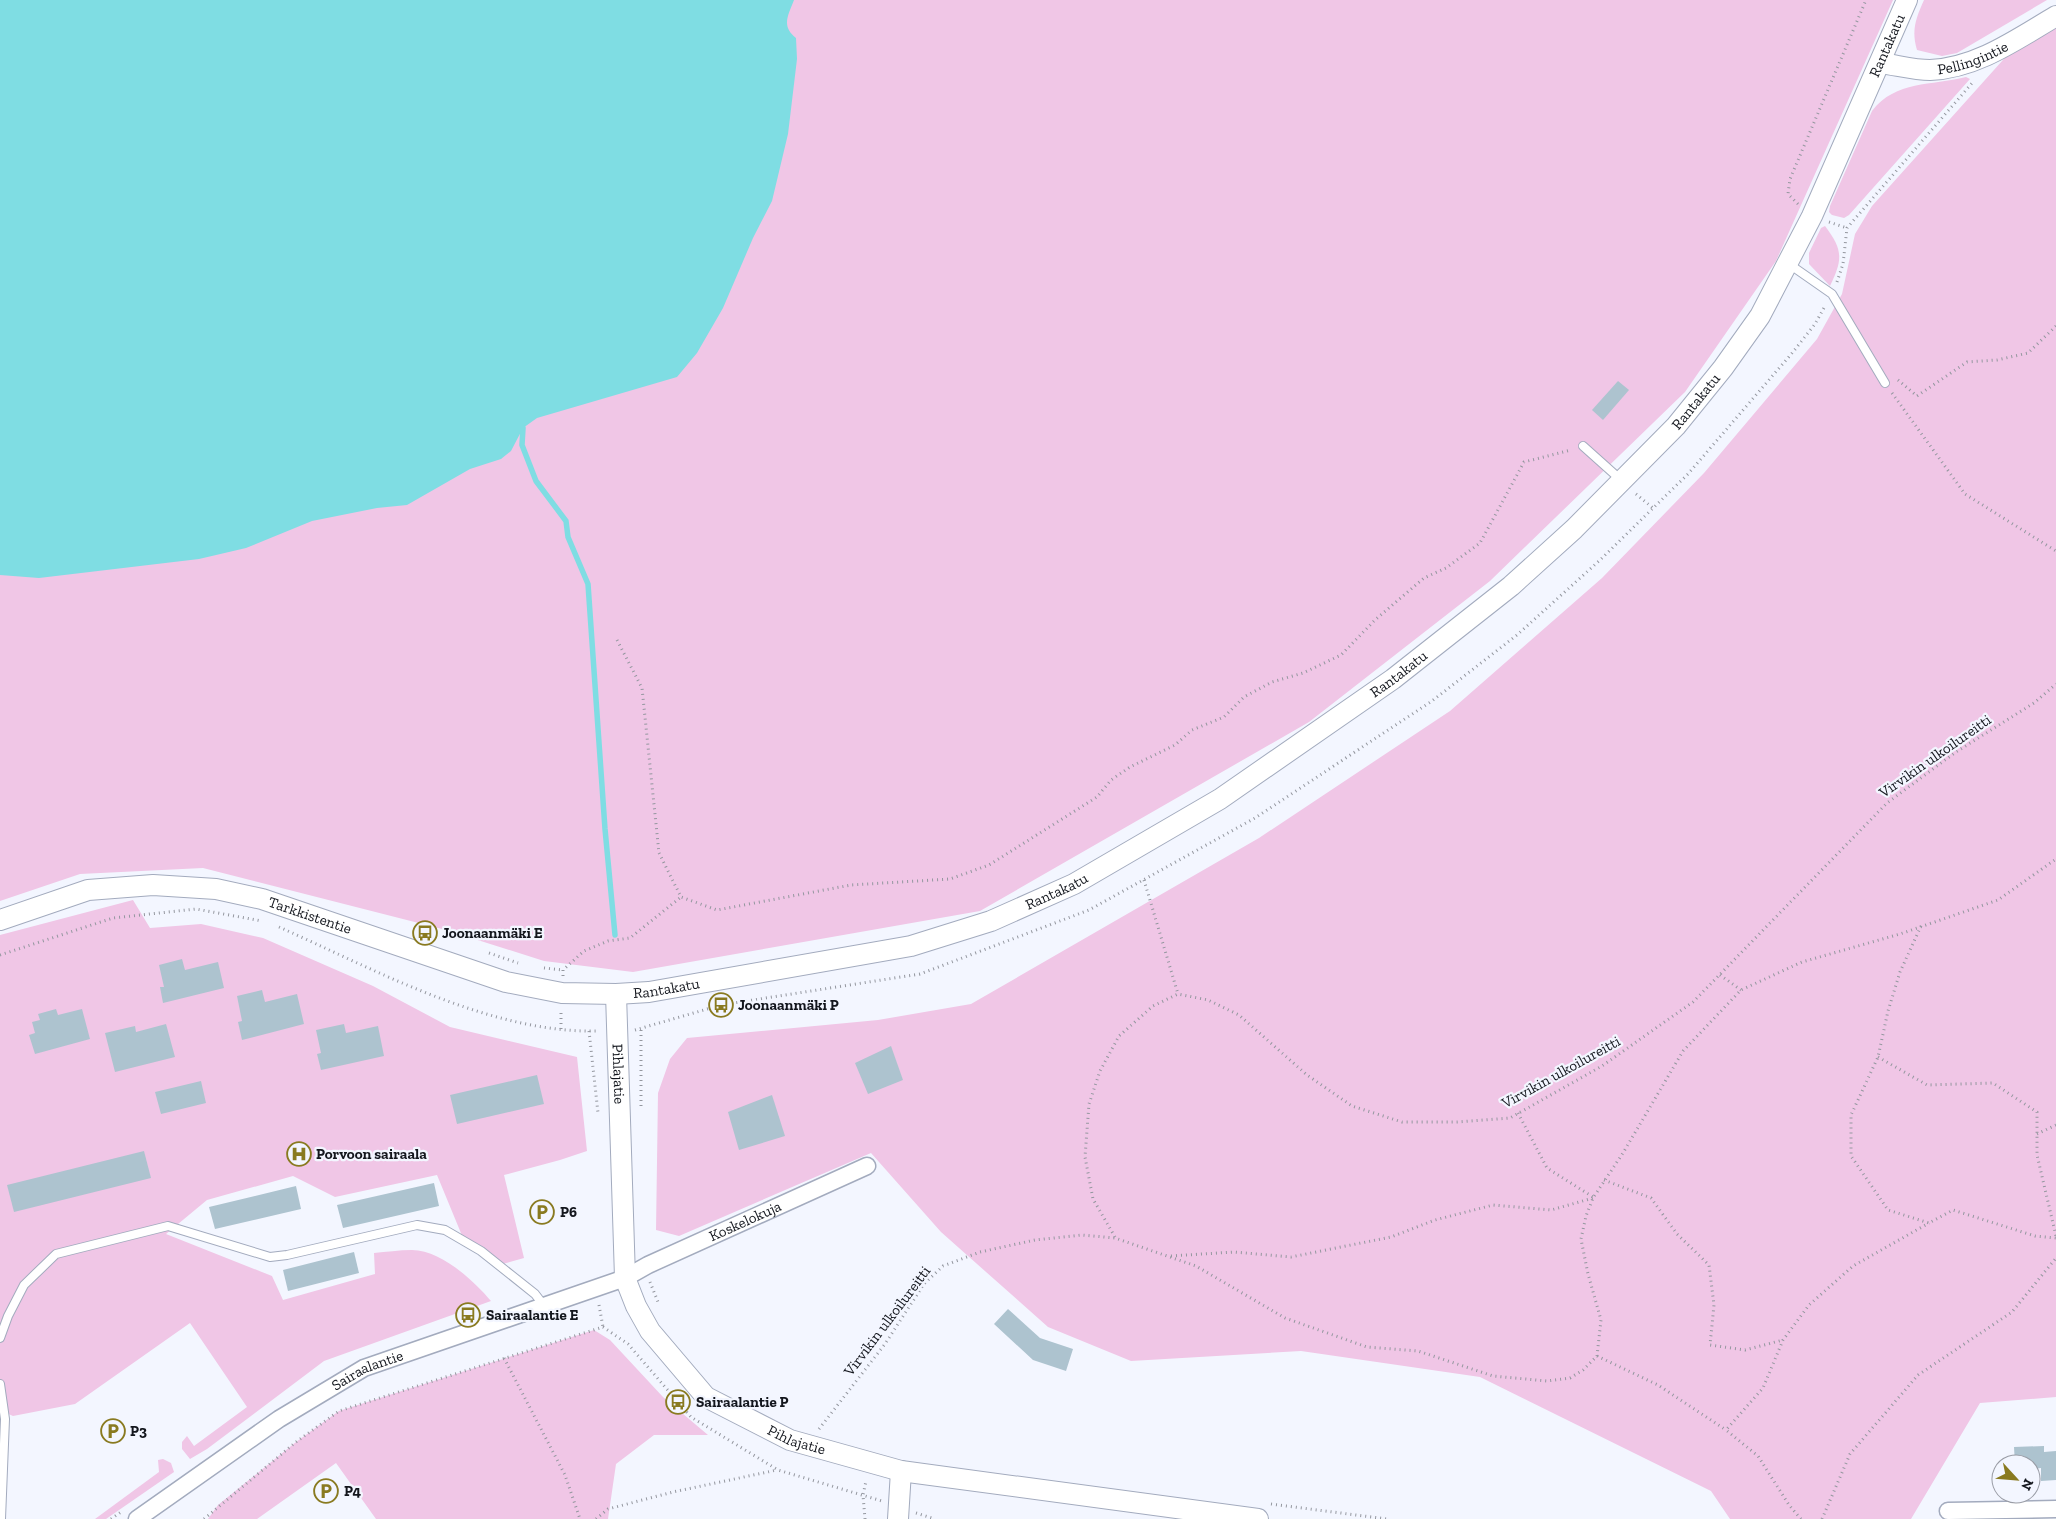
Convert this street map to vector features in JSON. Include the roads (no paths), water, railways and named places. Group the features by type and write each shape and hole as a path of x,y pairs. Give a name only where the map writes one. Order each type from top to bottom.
{"street":[{"name":"Rantakatu","path":"616,994 649,992 911,946 991,921 1074,884 1220,799 1393,680 1511,586 1623,482 1676,426 1723,368 1760,316 1812,216 1907,0"},
{"name":"Pellingintie","path":"1880,63 1927,70 1947,68 1974,61 2056,16"},
{"name":"Tarkkistentie","path":"0,920 88,890 153,885 216,889 262,899 506,982 562,993 616,994"},
{"name":"Pihlajatie","path":"616,994 625,1278 636,1306 650,1331 706,1397 790,1440 901,1472 1216,1516 1264,1512"},
{"name":"Koskelokuja","path":"625,1278 648,1265 867,1166"},
{"name":"Sairaalantie","path":"137,1519 279,1419 364,1368 625,1278"},
{"path":"898,1519 901,1472"},
{"path":"1948,1511 2056,1509"}],"lane":[{"path":"1788,263 1832,294 1885,383"},
{"path":"1583,446 1623,482"},
{"path":"0,1338 8,1316 24,1285 56,1254 168,1226 270,1256 297,1252 416,1224 445,1230 481,1250 535,1294 545,1307"},
{"path":"0,1384 5,1419 1,1519"}],"water":[{"path":"0,0 794,0 787,21 791,34 796,38 797,59 788,134 772,201 753,238 723,308 697,353 677,377 537,418 523,428 511,451 501,459 470,469 407,505 377,508 312,521 246,548 199,559 39,578 0,575"}],"waterway":[{"path":"523,428 522,445 536,481 566,521 568,537 588,584 605,829 615,935"}],"place":[{"name":"Joonaanmäki E","path":"425,933"},
{"name":"Joonaanmäki P","path":"721,1005"},
{"name":"Porvoon sairaala","path":"299,1154"},
{"name":"P6","path":"542,1212"},
{"name":"Sairaalantie E","path":"468,1315"},
{"name":"Sairaalantie P","path":"678,1402"},
{"name":"P3","path":"113,1431"},
{"name":"P4","path":"326,1491"}]}
